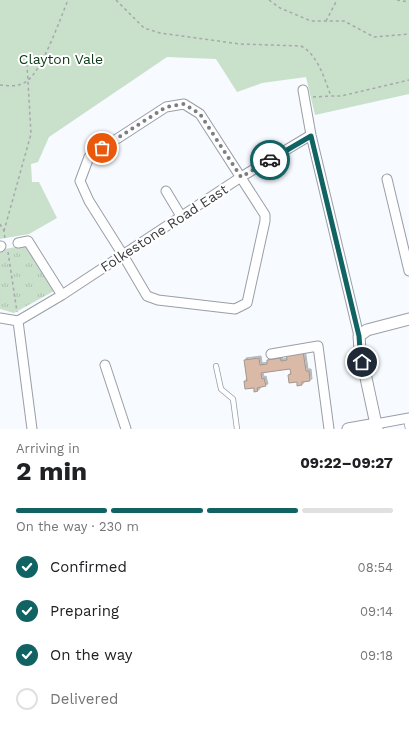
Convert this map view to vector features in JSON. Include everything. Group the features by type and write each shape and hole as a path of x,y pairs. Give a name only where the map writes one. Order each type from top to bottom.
{"street":[{"path":"303,90 311,136 359,336 360,350 377,427"},
{"path":"184,104 200,114 241,177 265,214 265,221 247,303 235,309 158,300 147,296 89,201 80,181 89,157 166,107 184,104"},
{"name":"Folkestone Road East","path":"18,321 62,295 241,177 311,136"},
{"path":"387,179 409,271"},
{"path":"166,191 181,216"},
{"path":"18,243 28,241 62,295"},
{"path":"0,318 18,321 32,429"},
{"path":"359,336 367,330 409,319"},
{"path":"272,354 318,346 329,429"},
{"path":"105,365 126,429"},
{"path":"348,429 377,427 407,418"}],"lane":[{"path":"216,366 221,389 233,399 237,429"},
{"path":"407,418 408,429"}],"path":[{"path":"0,85 14,86 28,80 35,73 48,50 68,0"},
{"path":"116,0 144,28 160,33 240,44 301,46 307,49 320,69 331,96"},
{"path":"269,0 280,8 311,21 344,21 374,37 409,34"},
{"path":"326,21 337,0"},
{"path":"397,0 409,2"},
{"path":"18,321 3,245 4,231 31,134 27,65"},
{"path":"305,99 341,96 409,80"},
{"path":"0,224 4,231"}],"green space":[{"name":"Clayton Vale","path":"0,0 409,0 409,94 315,115 306,77 262,83 237,92 216,59 167,57 49,137 38,162 31,164 32,182 39,182 57,218 29,234 0,239"},
{"path":"26,245 54,291 14,313 0,309 0,250"}],"building":[{"path":"303,351 306,371 309,371 310,381 302,382 302,385 297,386 297,382 289,383 288,375 291,374 290,369 261,373 262,379 264,378 266,386 257,388 258,391 254,392 254,388 245,389 244,381 247,381 244,360 259,358 260,365 267,364 267,360 280,358 281,361 287,360 286,353"}],"way so far":[{"path":"102,148 166,107 184,104 200,114 241,177 270,160"}],"route":[{"path":"270,160 311,136 359,336 362,362"}]}
